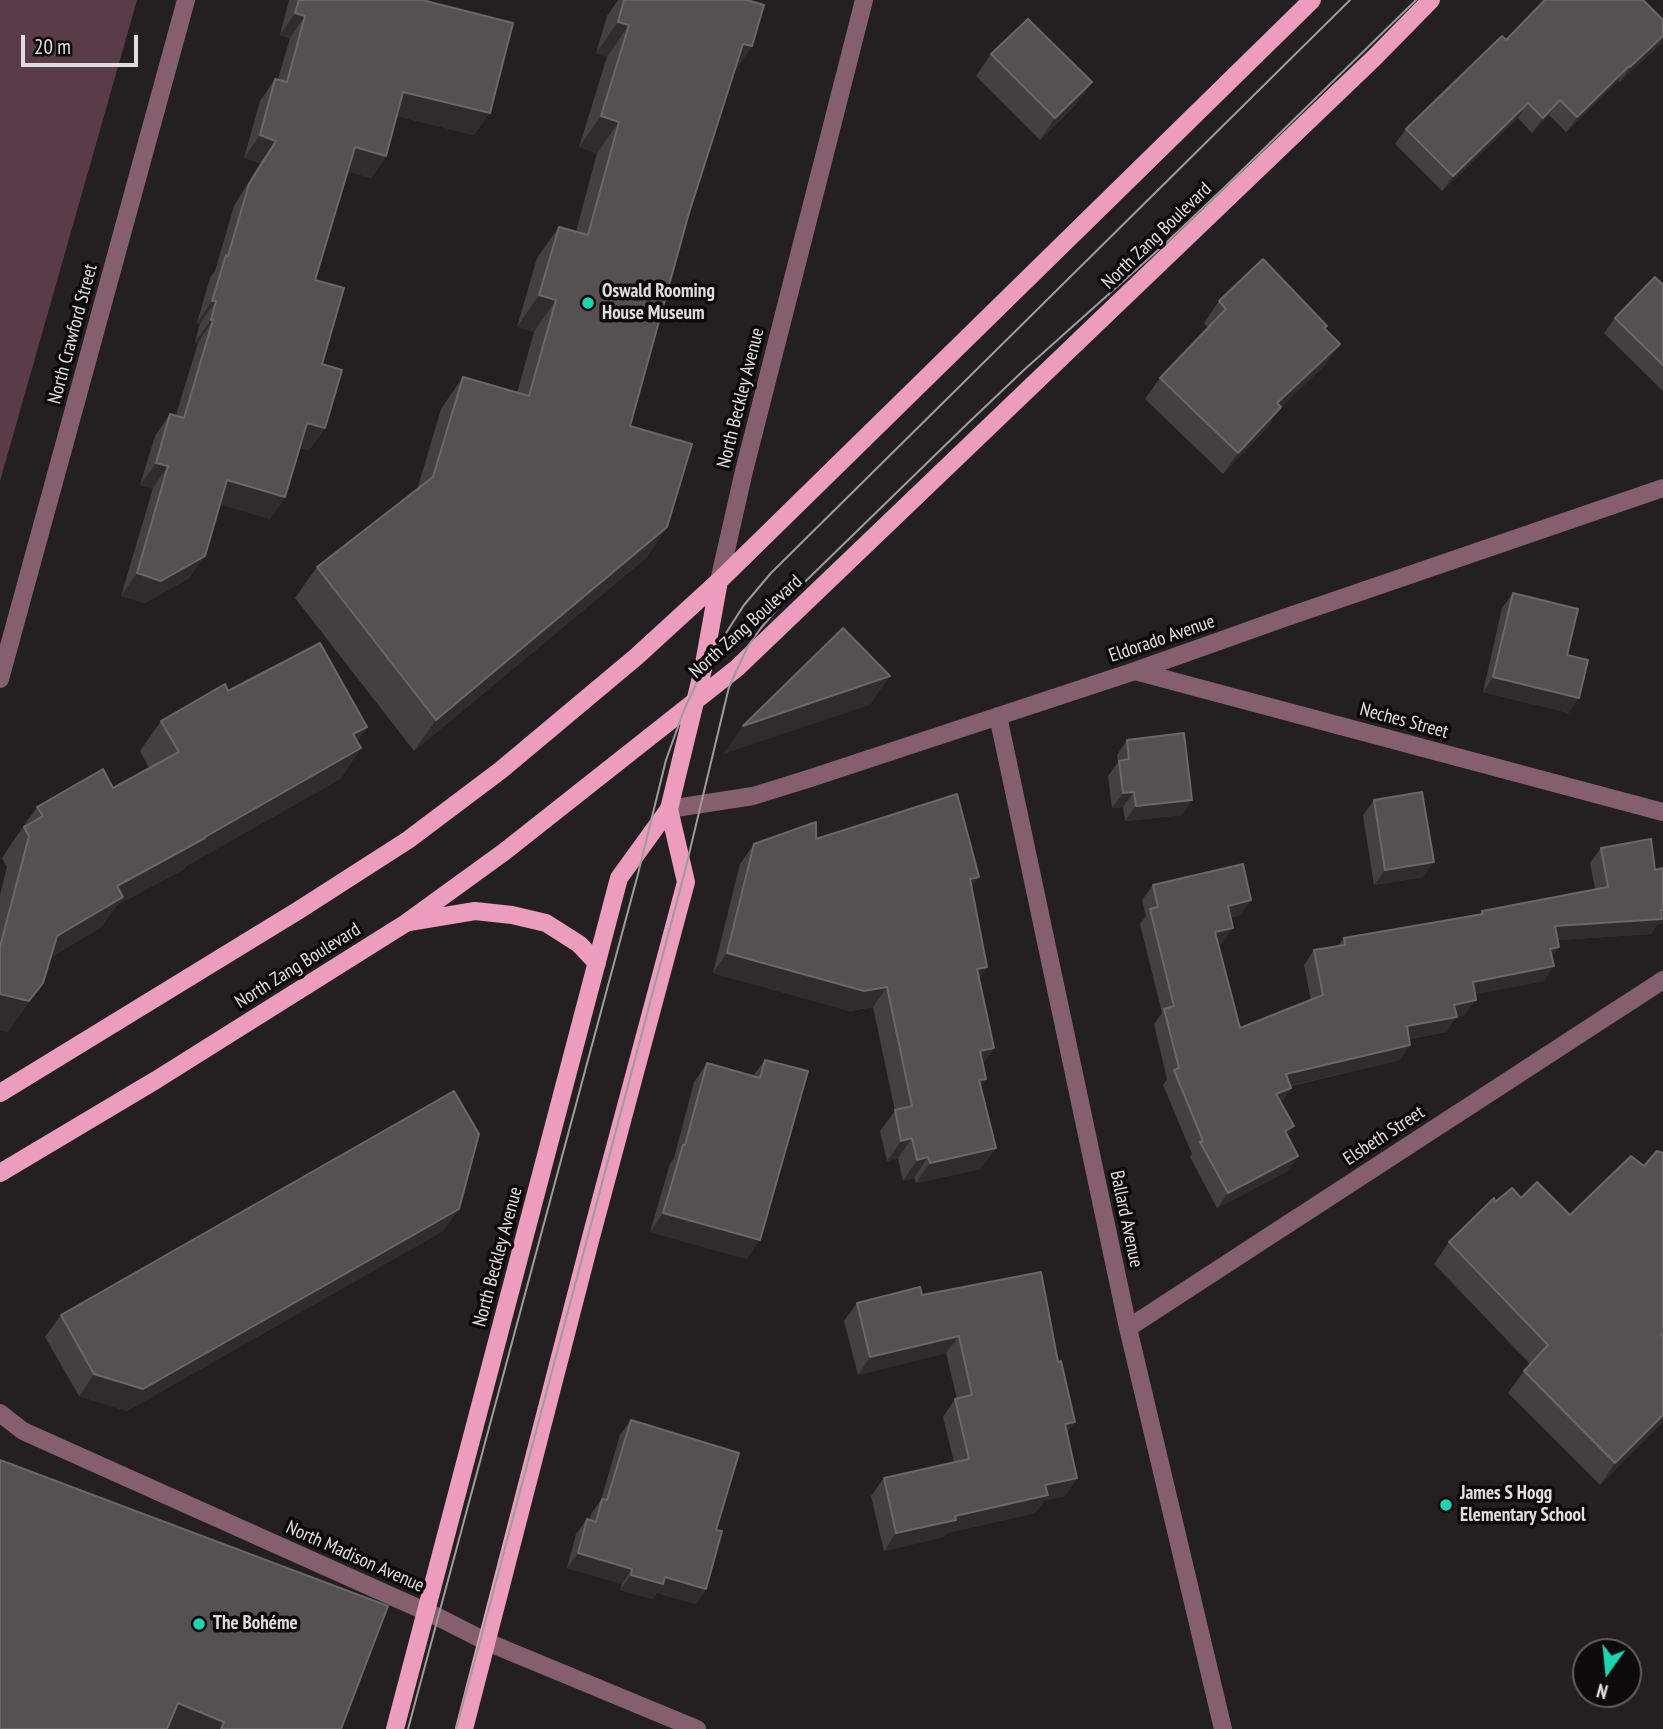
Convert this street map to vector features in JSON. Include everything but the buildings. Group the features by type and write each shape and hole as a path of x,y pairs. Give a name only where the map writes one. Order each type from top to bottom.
{"main road":[{"path":"0,1093 408,840 501,770 636,657 719,581 1312,0"},
{"name":"North Zang Boulevard","path":"0,1173 156,1080 405,923 503,852 737,668 1431,0"},
{"name":"North Beckley Avenue","path":"395,1729 619,878 669,809 703,669 719,581"},
{"name":"North Beckley Avenue","path":"464,1729 686,882 669,809"},
{"path":"405,923 475,911 512,915 546,923 579,944 597,963"}],"street":[{"name":"North Crawford Street","path":"0,679 187,0"},
{"name":"North Beckley Avenue","path":"719,581 744,471 864,0"},
{"name":"Eldorado Avenue","path":"669,809 753,796 1135,671 1663,488"},
{"name":"Neches Street","path":"1135,671 1663,812"},
{"name":"Ballard Avenue","path":"998,716 1128,1328 1223,1729"},
{"name":"Elsbeth Street","path":"1128,1328 1663,980"},
{"name":"North Madison Avenue","path":"0,1413 23,1431 487,1642 697,1729"}],"shaded area":[{"path":"0,0 137,0 0,481"}],"tram line":[{"path":"408,1729 638,874 666,760 684,710 703,669 744,605 771,573 1350,0"},
{"path":"456,1729 684,875 729,687 748,646 779,607 967,424 1166,243 1416,0"}],"place":[{"name":"Oswald Rooming House Museum","path":"588,303"},
{"name":"James S Hogg Elementary School","path":"1446,1505"},
{"name":"The Bohéme","path":"199,1624"}]}
